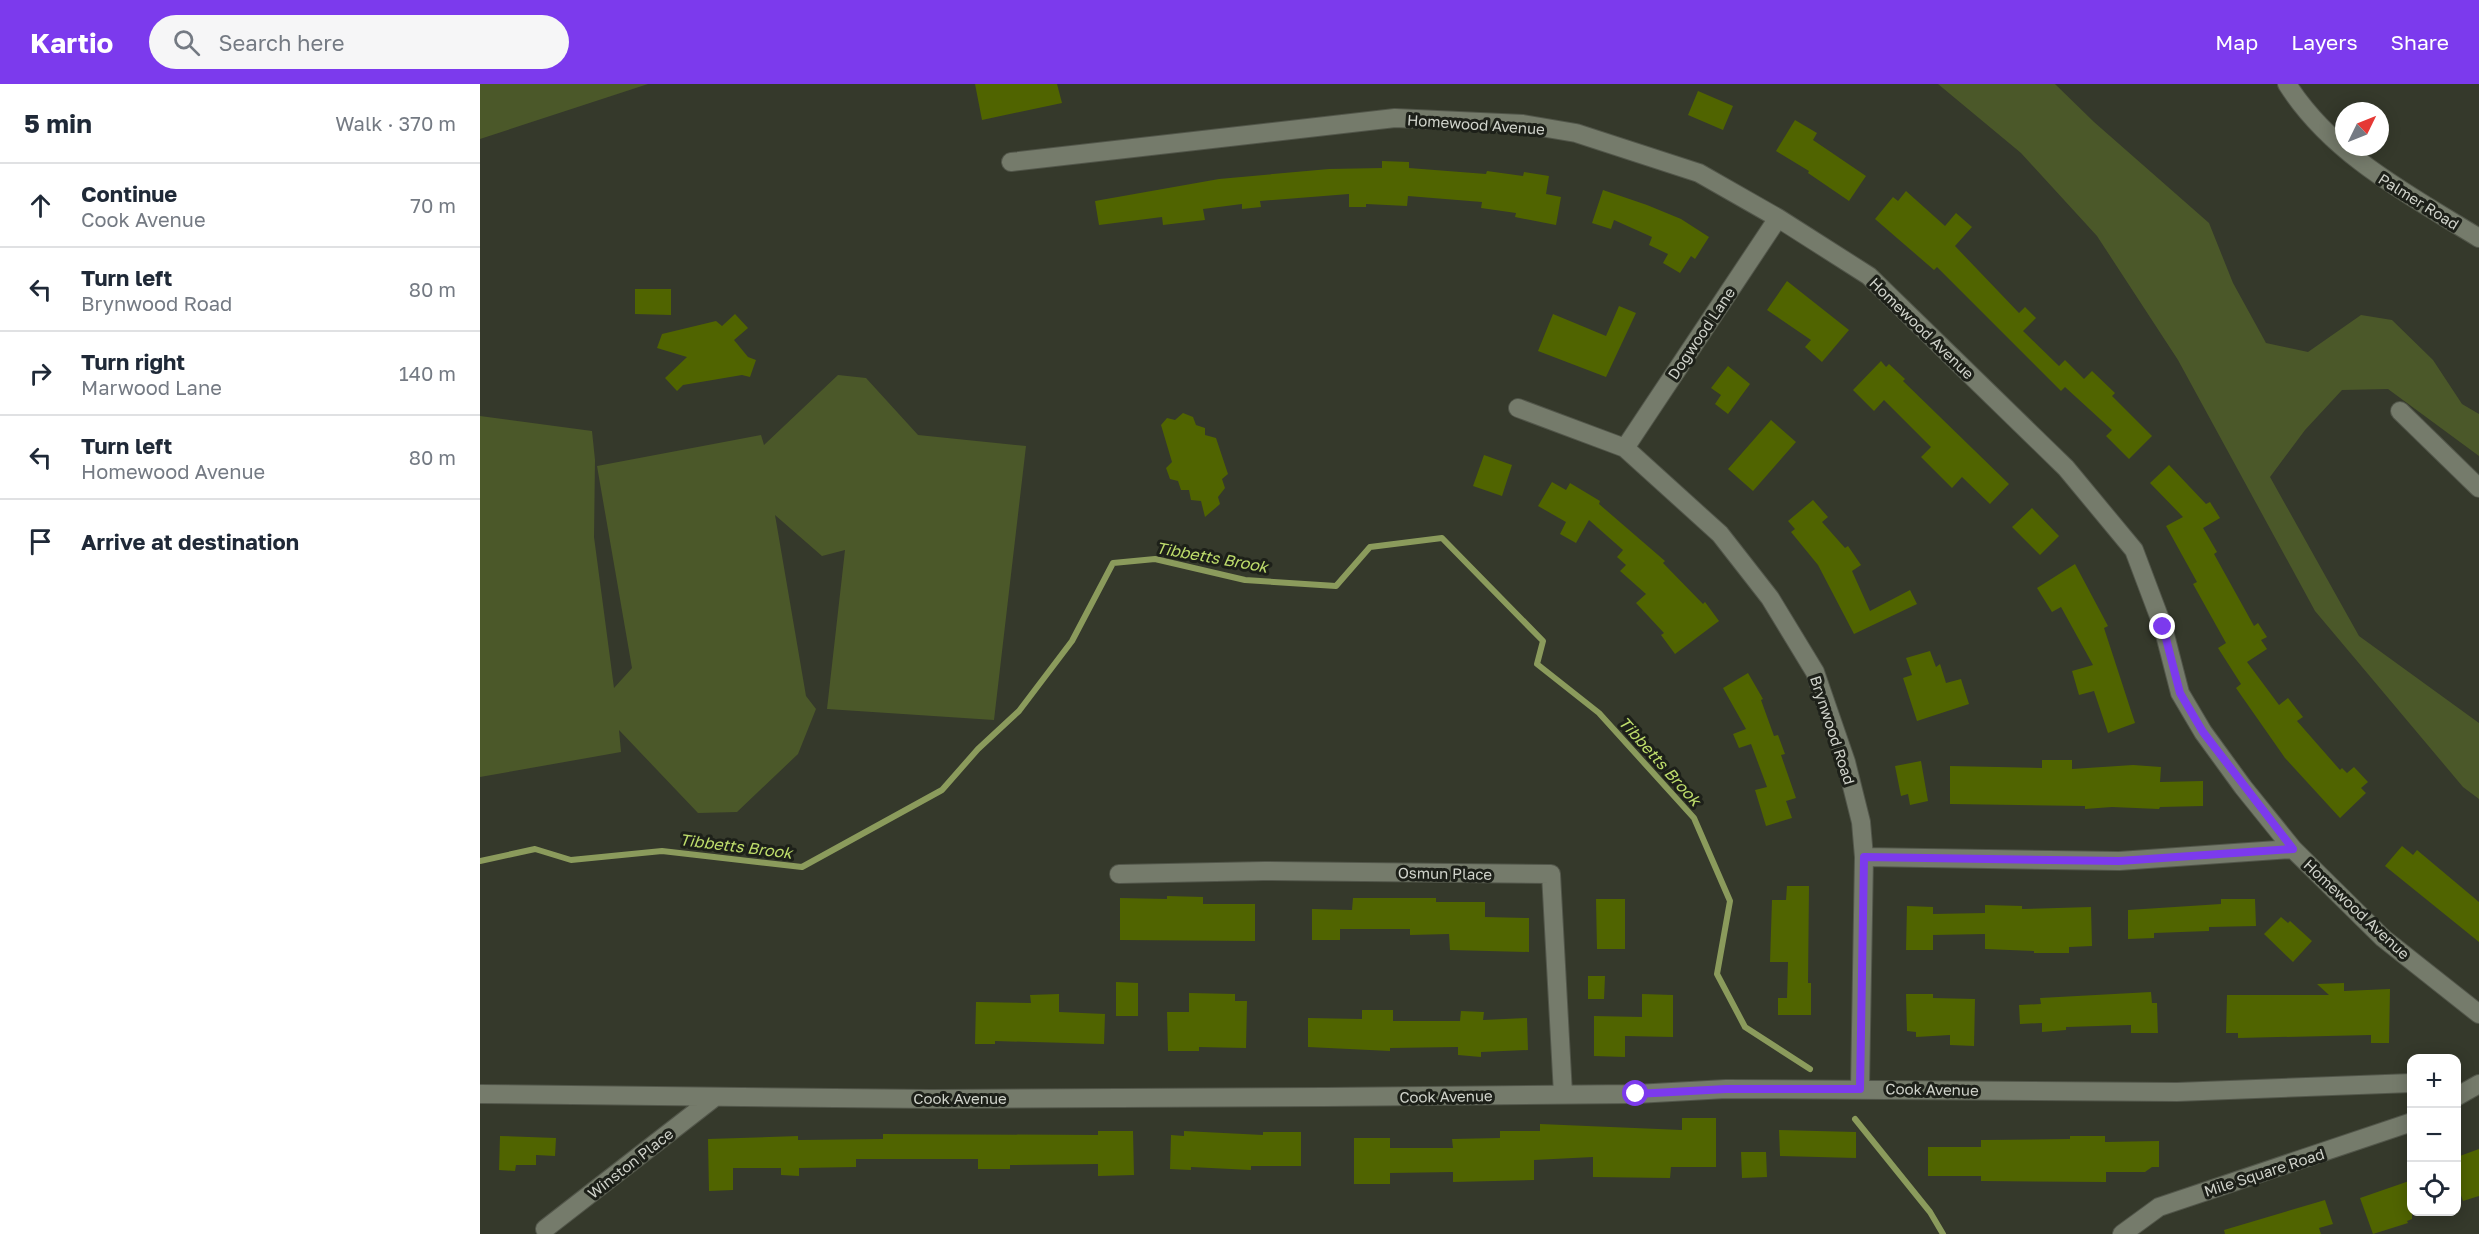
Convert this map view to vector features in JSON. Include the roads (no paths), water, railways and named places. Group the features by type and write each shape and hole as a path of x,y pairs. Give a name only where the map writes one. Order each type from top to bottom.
{"street":[{"name":"Palmer Road","path":"2287,84 2311,117 2363,166 2479,238"},
{"name":"Homewood Avenue","path":"1011,162 1395,118 1523,123 1576,133 1699,173 1778,218 1869,276 2066,468 2134,550 2163,627 2180,693 2203,732 2293,849 2383,938 2479,1014"},
{"name":"Dogwood Lane","path":"1625,448 1778,218"},
{"name":"Brynwood Road","path":"1518,408 1625,448 1720,534 1770,598 1815,672 1846,762 1861,822 1864,857 1860,1089"},
{"path":"2400,411 2479,488"},
{"path":"1864,857 2119,861 2293,849"},
{"name":"Osmun Place","path":"1119,874 1264,871 1551,874 1563,1094"},
{"name":"Cook Avenue","path":"480,1094 942,1099 1636,1094 1726,1089 2177,1092 2407,1083"},
{"path":"2461,1084 2479,1084"},
{"path":"2461,1095 2479,1084"},
{"name":"Winston Place","path":"545,1229 714,1097"},
{"name":"Mile Square Road","path":"2122,1234 2159,1207 2407,1124"}],"waterway":[{"name":"Tibbetts Brook","path":"480,861 535,849 571,860 662,851 802,867 942,790 978,749 1019,711 1072,641 1113,563 1155,559 1245,580 1336,586 1370,547 1442,538 1543,641 1537,664 1599,713 1694,818 1730,901 1717,974 1745,1027 1810,1069"},
{"name":"Tibbetts Brook","path":"1855,1119 1930,1212 1943,1234"}]}
